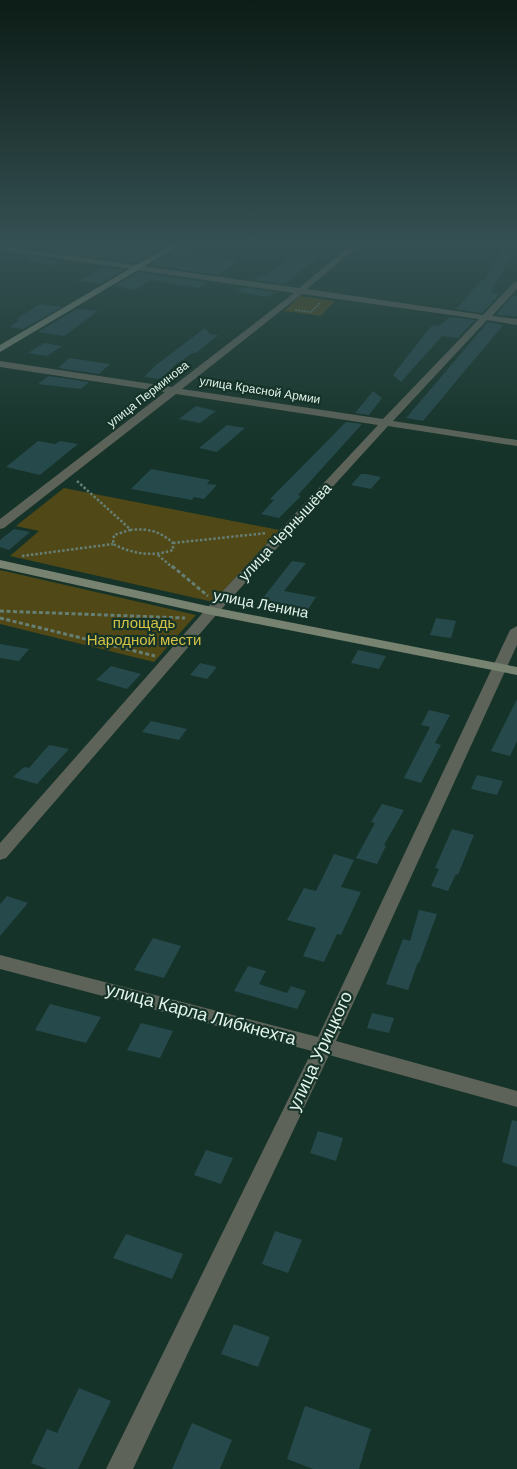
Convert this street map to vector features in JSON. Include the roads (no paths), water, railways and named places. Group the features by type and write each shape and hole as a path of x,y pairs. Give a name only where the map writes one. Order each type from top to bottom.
{"street":[{"path":"0,350 61,314"},
{"name":"улица Перминова","path":"0,525 273,314"},
{"path":"454,314 517,322"},
{"name":"улица Чернышёва","path":"0,854 212,612 488,314"},
{"name":"улица Красной Армии","path":"0,364 517,443"},
{"name":"улица Ленина","path":"0,564 212,612 508,669"},
{"name":"улица Урицкого","path":"119,1469 508,669 517,630"},
{"name":"улица Карла Либкнехта","path":"0,962 324,1046 517,1099"}],"park label":[{"name":"площадь Народной мести","path":"144,632"}]}
